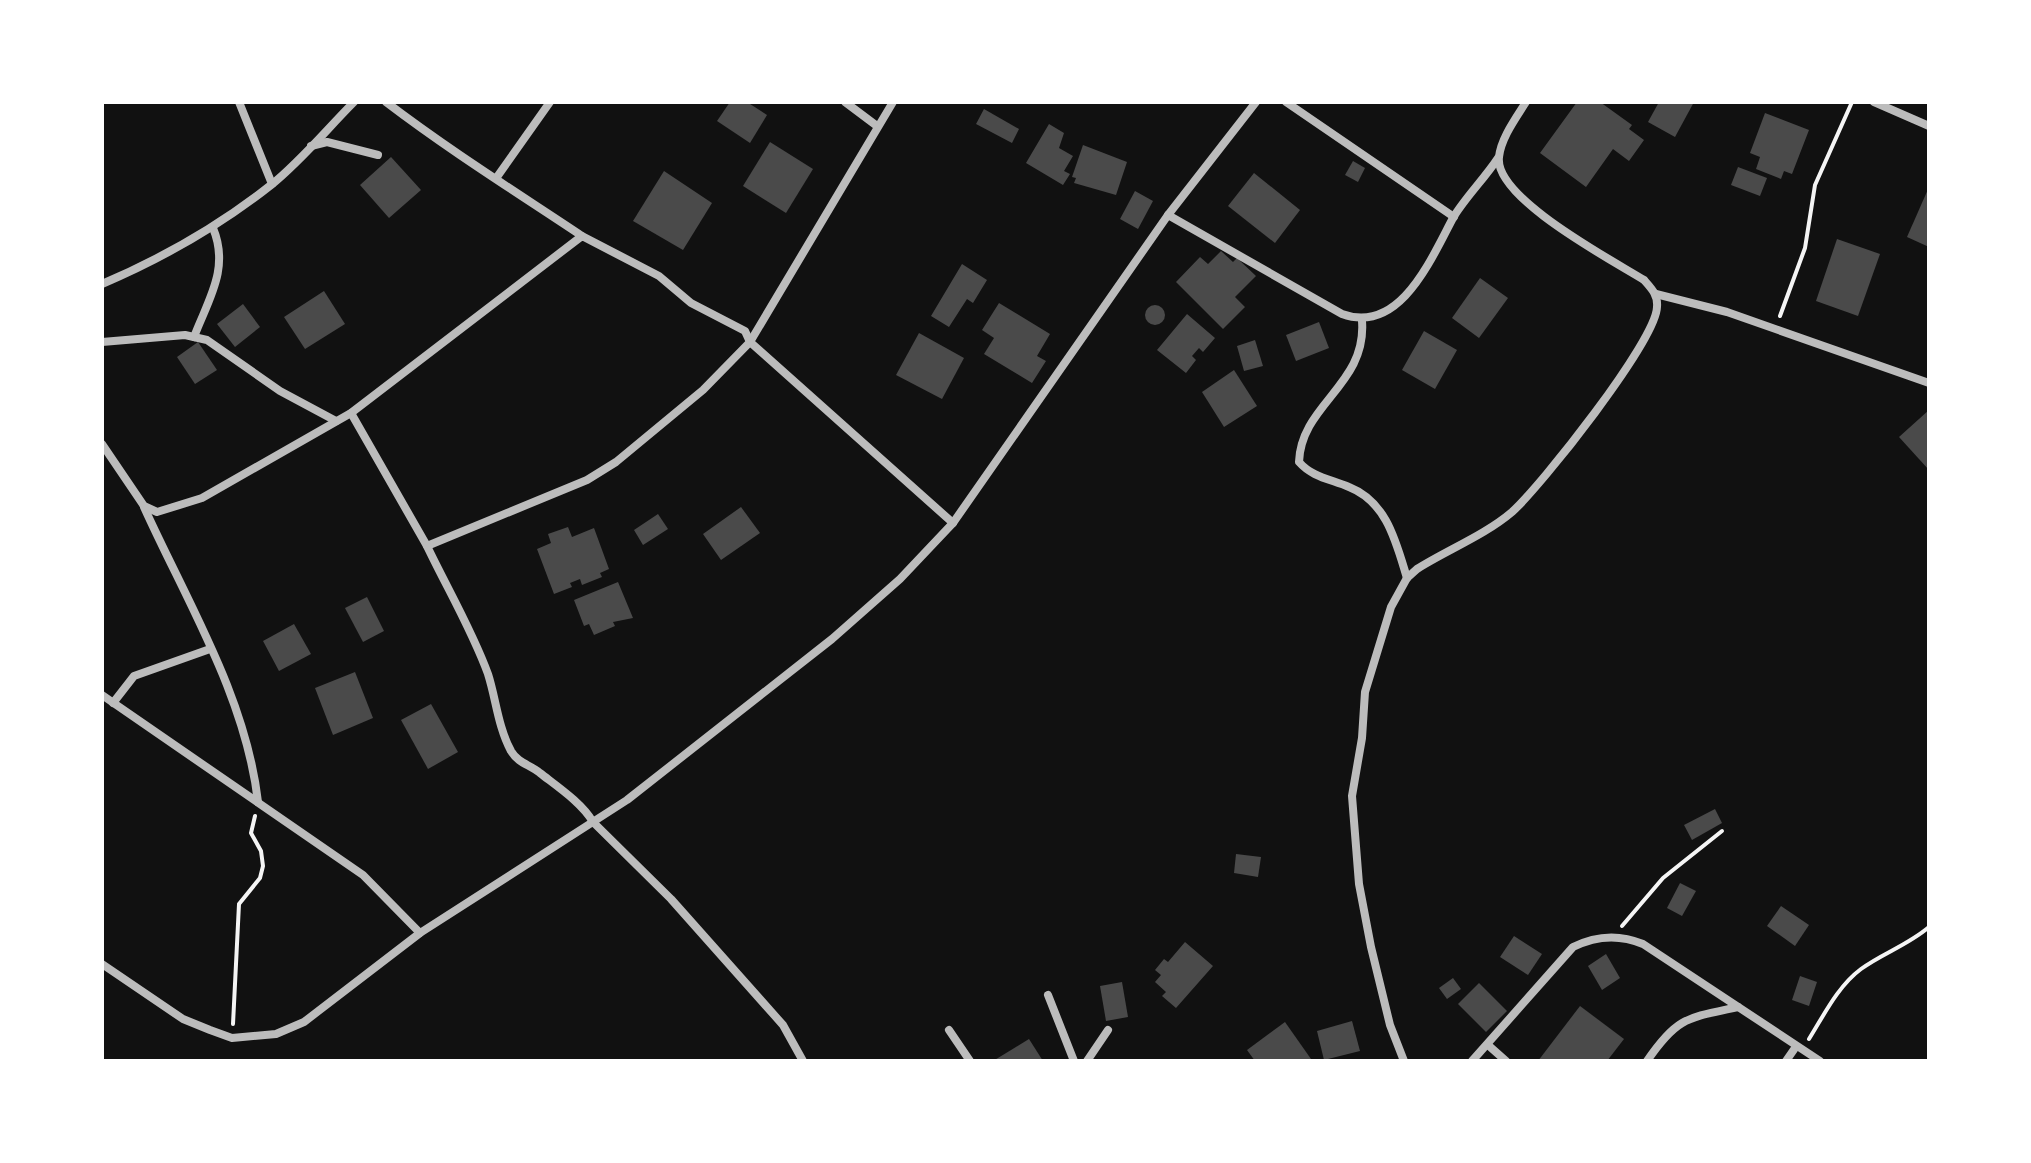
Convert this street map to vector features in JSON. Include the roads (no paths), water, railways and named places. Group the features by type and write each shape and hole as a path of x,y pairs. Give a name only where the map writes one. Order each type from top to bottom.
{"street":[{"path":"239,102 272,184"},
{"path":"102,284 149,265 213,228 272,184 354,102"},
{"path":"386,102 464,160 497,177 582,236 659,276 691,303 745,331 750,342 953,523"},
{"path":"497,177 550,102"},
{"path":"845,102 877,126"},
{"path":"427,546 587,480 616,462 703,390 750,342 893,102"},
{"path":"102,964 183,1019 232,1038 276,1034 304,1022 420,933 639,791 832,639 900,579 953,523 1168,215 1256,102"},
{"path":"1286,102 1454,217"},
{"path":"1168,215 1342,314 1362,321 1381,314 1427,271 1454,217 1498,158 1526,102"},
{"path":"1874,102 1929,126"},
{"path":"310,146 327,142 378,155"},
{"path":"1404,1061 1390,1025 1371,947 1357,872 1352,796 1362,738 1365,692 1391,607 1407,578 1509,514 1539,487 1583,429 1649,330 1658,309 1656,294 1644,280 1524,201 1503,181 1498,158"},
{"path":"194,337 215,293 220,265 213,228"},
{"path":"144,506 157,512 202,498 351,413 582,236"},
{"path":"1656,294 1727,312 1929,383"},
{"path":"1362,321 1364,342 1359,357 1349,377 1307,431 1299,462 1308,472 1352,488 1379,508 1389,525 1407,578"},
{"path":"102,342 128,337 194,337 207,340 280,391 336,421"},
{"path":"351,413 427,546 488,674 501,726 512,751 523,765 536,770 570,801 584,807 593,822 671,899 783,1025 803,1061"},
{"path":"104,452 144,506 235,702 251,752 259,804"},
{"path":"113,703 134,676 210,649"},
{"path":"102,695 363,875 420,933"},
{"path":"1472,1061 1573,947 1589,939 1613,937 1643,944 1820,1061"},
{"path":"1048,995 1074,1061"},
{"path":"1647,1061 1676,1025 1694,1016 1738,1007"},
{"path":"949,1030 970,1061"},
{"path":"1087,1061 1108,1030"},
{"path":"1488,1045 1506,1061"},
{"path":"1786,1061 1798,1049"}]}
